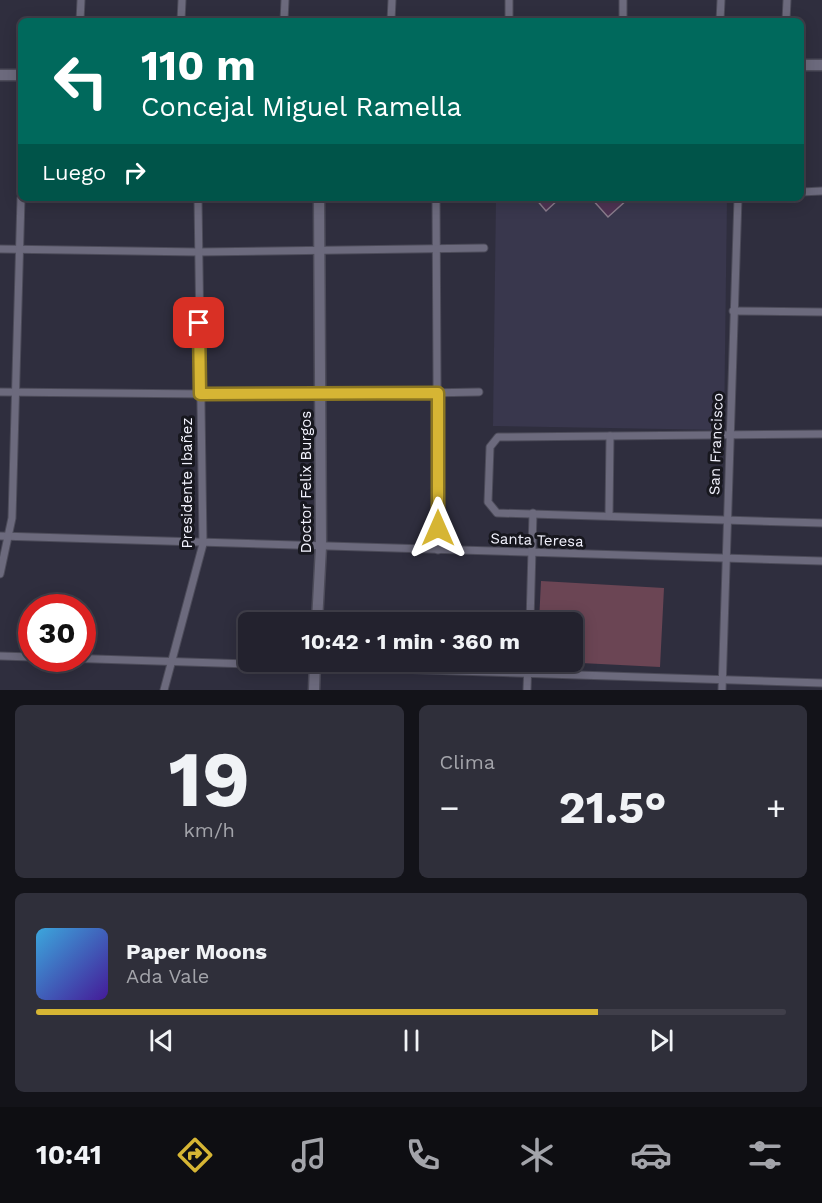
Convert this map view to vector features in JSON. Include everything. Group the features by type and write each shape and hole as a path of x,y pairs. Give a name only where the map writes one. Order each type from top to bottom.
{"street":[{"path":"80,18 81,0"},
{"path":"182,0 182,18"},
{"path":"284,18 285,0"},
{"path":"391,18 392,0"},
{"path":"509,0 509,18"},
{"path":"623,0 623,18"},
{"path":"720,18 721,0"},
{"path":"786,18 787,0"},
{"path":"804,65 822,65"},
{"path":"0,75 18,75"},
{"path":"804,192 822,191"},
{"path":"0,574 10,537 21,201"},
{"name":"Presidente Ibañez","path":"164,690 203,544 198,201"},
{"name":"Doctor Felix Burgos","path":"318,612 321,547 319,201"},
{"path":"436,201 438,550"},
{"name":"San Francisco","path":"722,690 738,201"},
{"path":"0,249 198,252 484,248"},
{"path":"733,311 822,312"},
{"path":"0,392 321,395 479,392"},
{"path":"822,434 503,436 493,440 489,447 488,502 497,513 727,518 822,523"},
{"path":"609,516 610,435"},
{"path":"530,612 534,513"},
{"name":"Santa Teresa","path":"0,536 203,544 822,561"},
{"path":"0,656 18,657"},
{"path":"96,659 238,663"},
{"path":"314,690 315,672"},
{"path":"485,672 822,683"},
{"path":"527,690 528,674"}],"shaded area":[{"path":"496,201 727,201 724,430 493,426"},
{"path":"541,581 664,588 660,667 583,663 583,612 539,612"}],"building":[{"path":"538,201 557,201 546,211"},
{"path":"594,201 626,201 608,217"}],"route":[{"path":"199,323 200,394 438,393 438,528"}]}
